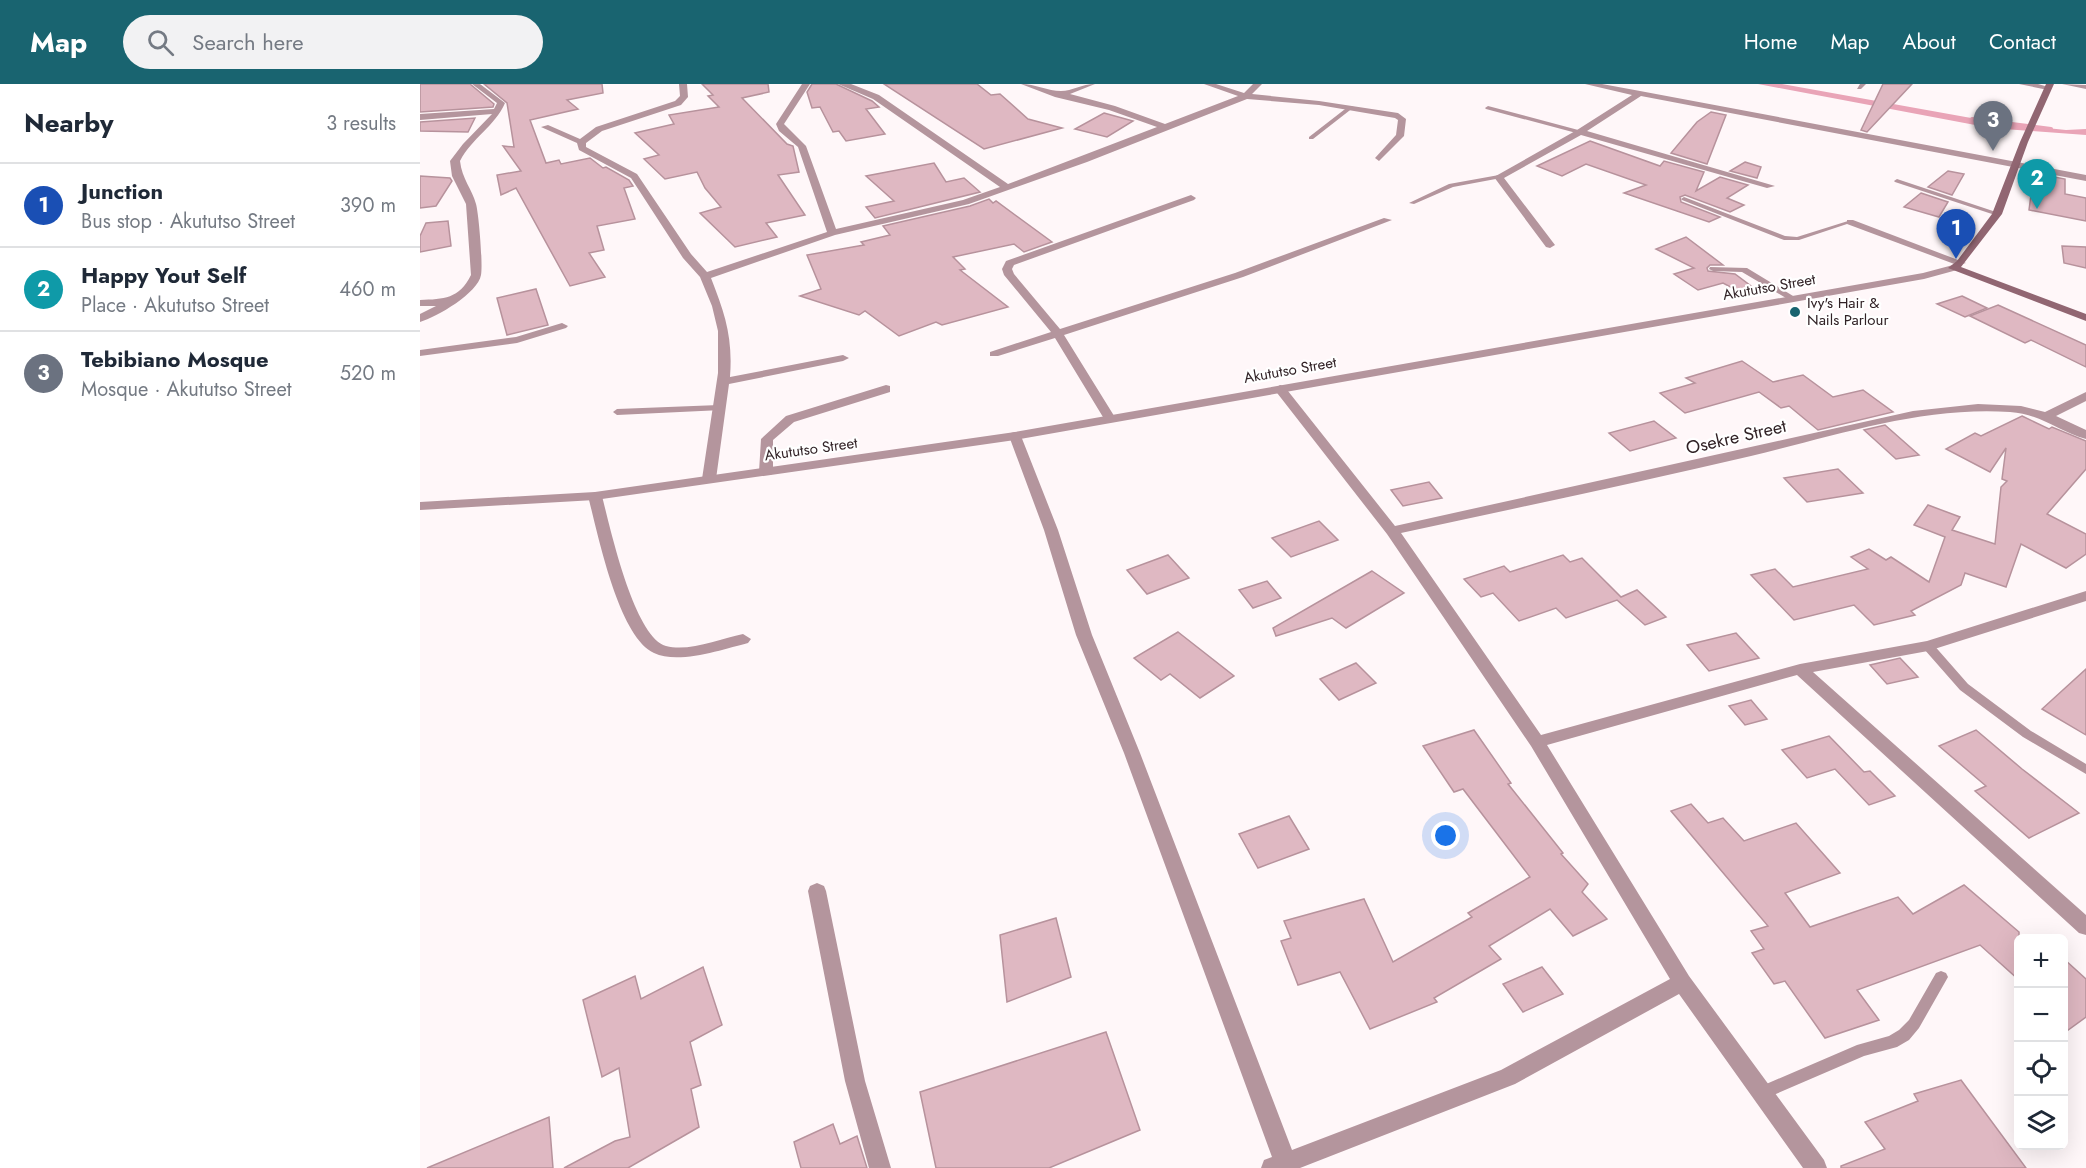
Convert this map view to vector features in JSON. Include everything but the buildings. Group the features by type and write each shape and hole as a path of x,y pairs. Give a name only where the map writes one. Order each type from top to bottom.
{"main road":[{"path":"2049,86 2024,142 1997,214 1957,265 2086,318"}],"street":[{"path":"420,319 450,302 470,286 476,275 471,204 458,176 455,161 465,146 495,119 501,103 476,84"},
{"path":"580,142 599,129 678,103 684,97 683,84"},
{"path":"806,84 780,124 782,129 802,146 832,233"},
{"path":"842,84 863,90 876,97 1008,188"},
{"path":"1025,84 1058,95 1112,108 1165,127"},
{"path":"1058,95 1091,84"},
{"path":"1208,84 1246,96 1351,107 1402,119 1400,136 1379,158"},
{"path":"705,276 832,233 966,202 1008,188 1246,96 1258,84"},
{"path":"1589,84 2086,177"},
{"path":"2023,84 2049,86"},
{"path":"2066,84 2086,87"},
{"path":"1550,245 1499,177 1580,132 1640,93"},
{"path":"420,117 499,111"},
{"path":"545,127 580,142 582,148 634,176 687,256 705,276 719,310 724,346 723,382 709,479"},
{"path":"1580,132 1770,186"},
{"path":"1110,419 1058,334 1009,275 1007,269 1010,264 1191,198"},
{"path":"994,354 1239,275 1387,220"},
{"path":"1850,222 1957,265"},
{"name":"Akututso Street","path":"420,506 595,496 1015,436 1924,276 1957,265"},
{"path":"420,303 450,302"},
{"path":"420,353 517,340 562,326"},
{"path":"723,382 843,358"},
{"path":"766,472 767,439 790,419 886,389"},
{"path":"1280,389 1392,531 1537,742 1683,982 1816,1168"},
{"path":"2048,415 2086,396"},
{"name":"Osekre Street","path":"1392,531 1653,475 1918,414 1967,408 2031,411 2048,415 2086,435"},
{"path":"1015,436 1051,530 1084,635 1132,753 1279,1166 1508,1077 1683,982"},
{"path":"595,496 630,616 642,638 658,650 683,652 743,639"},
{"path":"1537,742 1800,669 1928,646 2086,596"},
{"path":"1800,669 2086,927"},
{"path":"817,891 855,1081 880,1168"}],"lane":[{"path":"1311,138 1351,107"},
{"path":"1488,108 1580,132"},
{"path":"1412,203 1451,185 1499,177"},
{"path":"1897,181 1997,214"},
{"path":"1684,199 1784,238 1797,239 1850,222"},
{"path":"1713,269 1744,270 1794,299"},
{"path":"617,412 719,408"},
{"path":"1928,646 1964,687 2027,734 2086,770"},
{"path":"1762,1093 1862,1050 1892,1042 1904,1035 1914,1024 1941,976"}],"shaded area":[{"path":"1758,84 1782,84 1999,123 2066,130 2086,129 2086,135 1991,128"}],"waterway":[{"path":"1972,119 2051,129"}],"place":[{"name":"Tebibiano Mosque","path":"1993,151"},
{"name":"Happy Yout Self","path":"2037,209"},
{"name":"Junction","path":"1956,259"},
{"name":"Ivy's Hair & Nails Parlour","path":"1795,312"}]}
